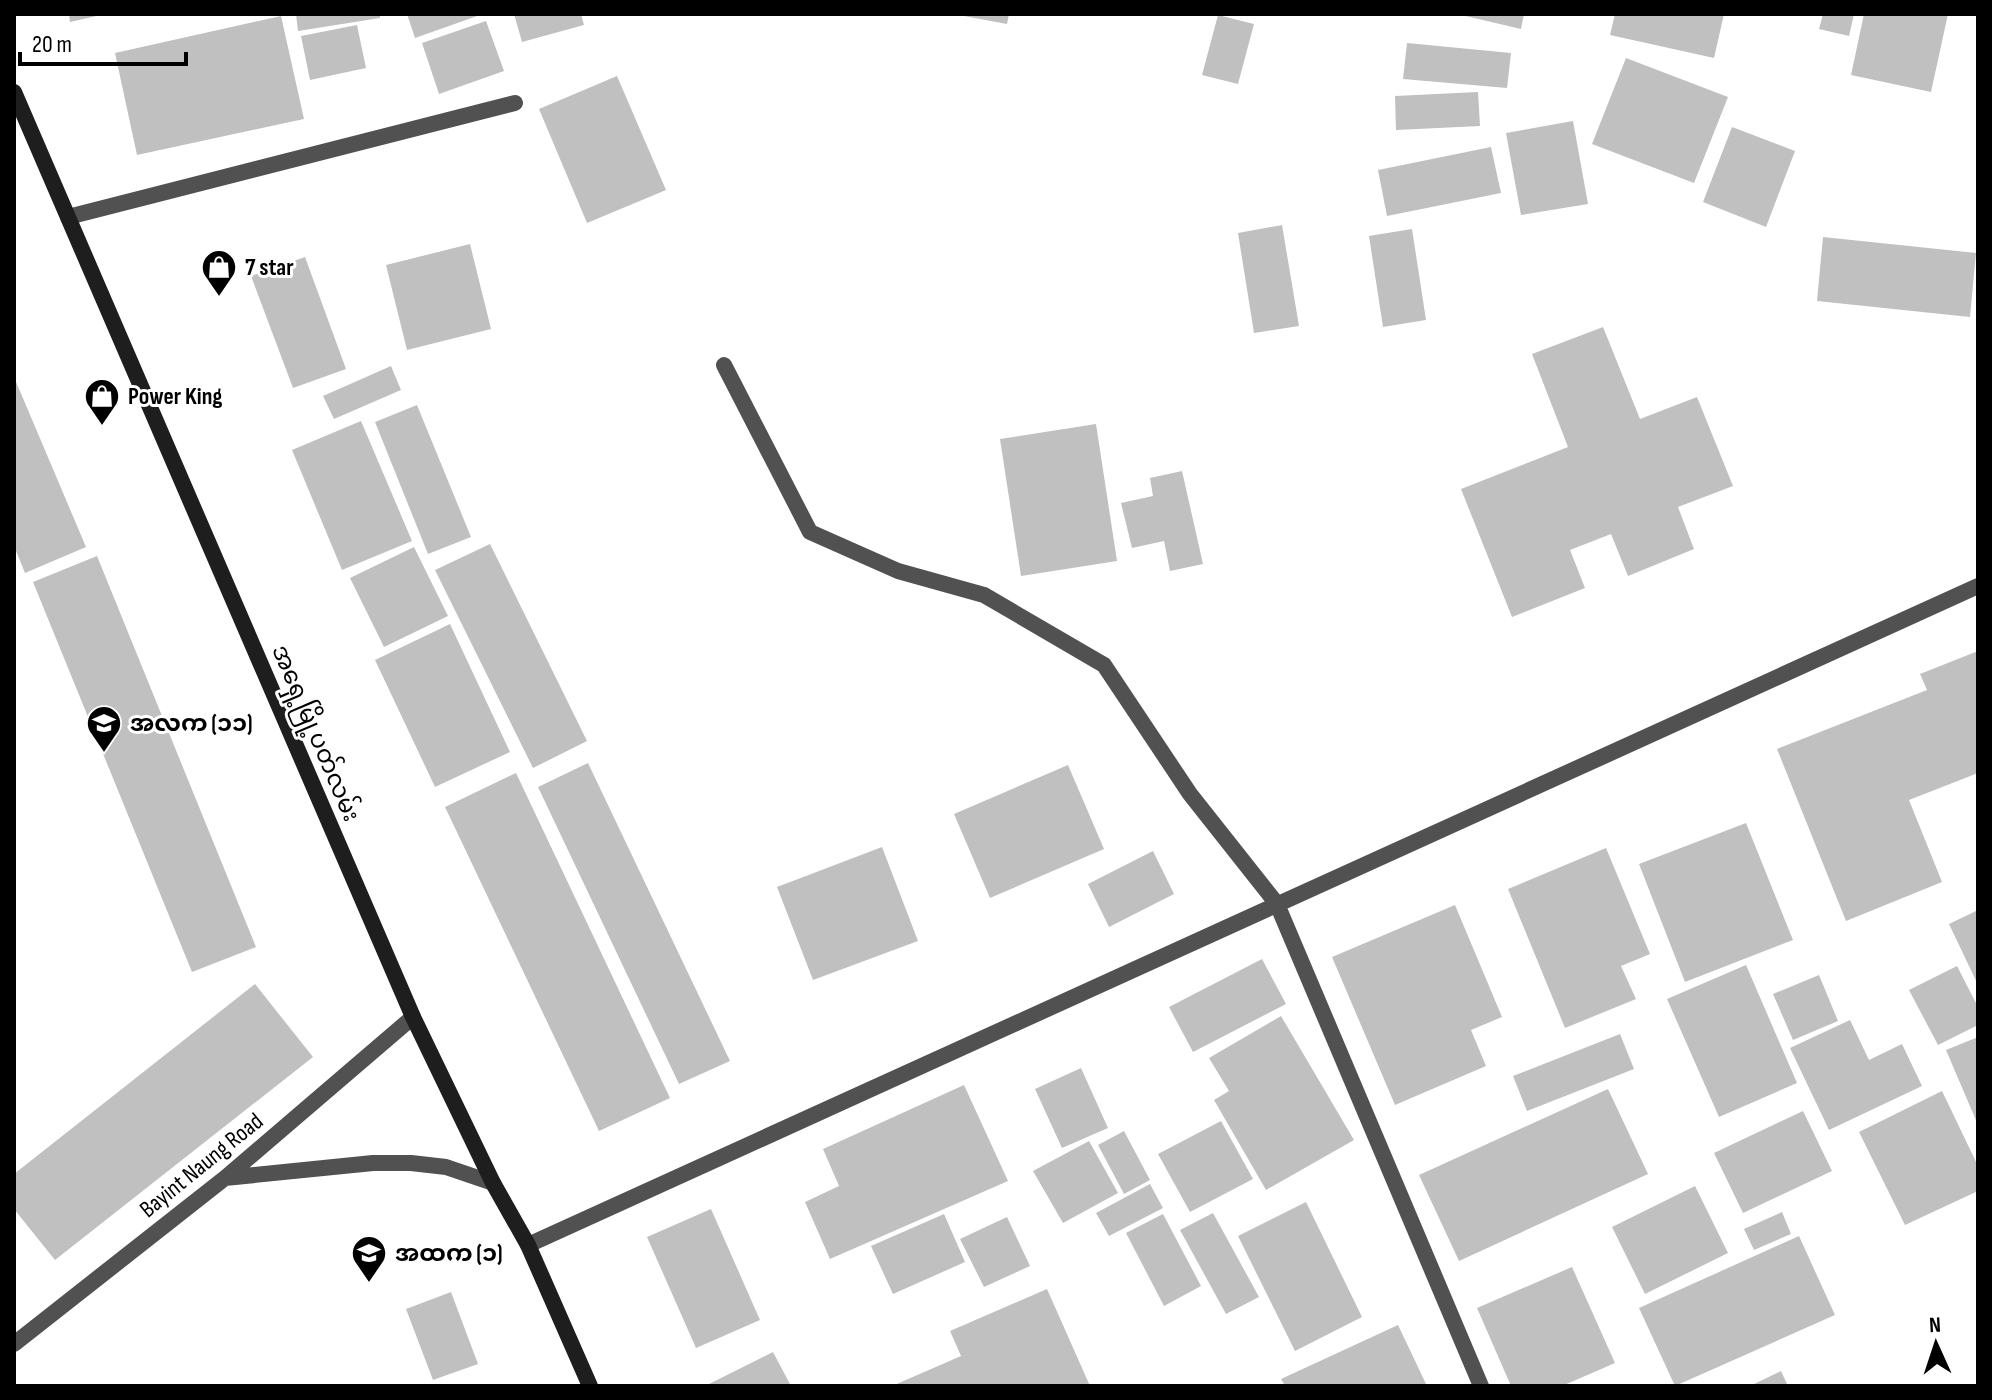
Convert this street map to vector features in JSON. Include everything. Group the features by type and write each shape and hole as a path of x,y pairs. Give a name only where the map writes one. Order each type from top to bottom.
{"street":[{"name":"အရှေ့မြို့ပတ်လမ်း","path":"14,92 413,1017 493,1183 528,1245 590,1386"},
{"path":"68,217 515,103"},
{"path":"724,365 810,532 898,571 984,595 1104,665 1190,794 1277,904 1481,1386"},
{"path":"528,1245 1978,586"},
{"name":"Bayint Naung Road","path":"14,1344 225,1178 413,1017"},
{"path":"225,1178 373,1163 411,1163 446,1167 493,1183"}],"building":[{"path":"69,14 101,14 101,15 70,22"},
{"path":"296,14 380,14 380,18 298,31"},
{"path":"407,14 483,14 415,38"},
{"path":"514,14 581,14 584,25 522,42"},
{"path":"953,14 1009,14 1007,24"},
{"path":"1457,14 1524,14 1521,29"},
{"path":"1615,14 1724,14 1714,58 1610,35"},
{"path":"1823,14 1854,14 1849,36 1819,29"},
{"path":"1864,14 1948,14 1931,92 1851,75"},
{"path":"1218,15 1254,24 1238,84 1202,75"},
{"path":"281,16 304,119 137,155 115,53"},
{"path":"486,21 504,71 439,94 422,43"},
{"path":"357,25 366,68 310,80 301,36"},
{"path":"1407,43 1511,53 1507,88 1403,79"},
{"path":"1626,58 1728,97 1694,183 1592,144"},
{"path":"617,76 666,190 587,223 539,109"},
{"path":"1478,92 1480,126 1396,130 1395,96"},
{"path":"1573,121 1588,204 1521,215 1506,133"},
{"path":"1732,127 1795,151 1766,227 1703,202"},
{"path":"1491,147 1501,193 1387,216 1378,170"},
{"path":"1282,225 1299,326 1254,333 1238,233"},
{"path":"1412,229 1426,320 1383,327 1369,236"},
{"path":"1823,237 1976,253 1970,317 1817,301"},
{"path":"470,244 491,329 407,350 386,265"},
{"path":"305,257 346,369 293,388 251,276"},
{"path":"1603,327 1640,419 1697,397 1733,486 1678,507 1694,549 1628,576 1611,534 1570,550 1585,588 1512,617 1461,489 1568,447 1532,354"},
{"path":"391,366 401,390 334,419 323,396"},
{"path":"14,377 86,547 25,573 14,546"},
{"path":"417,405 471,537 428,554 375,422"},
{"path":"361,421 412,541 342,570 292,450"},
{"path":"1096,424 1117,561 1021,576 1000,439"},
{"path":"1182,471 1203,564 1170,571 1164,541 1132,548 1121,503 1153,496 1150,478"},
{"path":"490,544 587,741 533,768 435,570"},
{"path":"414,547 448,616 384,647 350,578"},
{"path":"97,556 256,947 192,972 33,582"},
{"path":"450,624 510,752 435,787 375,660"},
{"path":"1978,651 1978,773 1909,800 1942,882 1846,921 1777,749 1927,690 1920,674"},
{"path":"588,763 730,1061 679,1084 538,787"},
{"path":"1068,765 1104,849 990,898 954,814"},
{"path":"516,773 670,1098 599,1131 445,807"},
{"path":"1746,823 1793,940 1685,982 1639,864"},
{"path":"882,847 918,941 813,980 777,887"},
{"path":"1606,848 1650,954 1621,966 1636,999 1565,1028 1508,889"},
{"path":"1153,851 1174,894 1109,927 1088,884"},
{"path":"1455,905 1502,1017 1471,1030 1486,1066 1395,1105 1332,957"},
{"path":"1978,910 1978,985 1949,924"},
{"path":"1262,959 1286,1004 1193,1052 1169,1007"},
{"path":"1746,965 1797,1083 1719,1117 1667,999"},
{"path":"1957,966 1978,1007 1978,1025 1938,1045 1909,990"},
{"path":"1819,975 1838,1021 1793,1040 1773,994"},
{"path":"255,984 313,1057 55,1260 14,1209 14,1174"},
{"path":"1281,1016 1354,1140 1266,1190 1214,1100 1229,1091 1209,1058"},
{"path":"1850,1020 1869,1060 1902,1044 1922,1086 1829,1130 1790,1048"},
{"path":"1620,1034 1634,1069 1527,1111 1513,1076"},
{"path":"1978,1037 1978,1125 1946,1050"},
{"path":"1081,1068 1108,1128 1062,1148 1035,1089"},
{"path":"964,1085 1008,1181 830,1259 805,1202 839,1186 823,1149"},
{"path":"1608,1089 1648,1174 1459,1261 1419,1175"},
{"path":"1942,1091 1978,1166 1978,1191 1905,1225 1859,1132"},
{"path":"1803,1111 1832,1171 1743,1213 1714,1153"},
{"path":"1221,1121 1253,1179 1190,1212 1158,1154"},
{"path":"1124,1131 1150,1180 1124,1194 1098,1145"},
{"path":"1089,1141 1118,1193 1063,1223 1033,1171"},
{"path":"1150,1184 1163,1208 1109,1236 1096,1213"},
{"path":"1695,1186 1728,1253 1645,1294 1612,1227"},
{"path":"1306,1202 1362,1317 1295,1351 1238,1236"},
{"path":"711,1209 760,1320 696,1348 647,1237"},
{"path":"1782,1212 1791,1234 1754,1250 1744,1229"},
{"path":"1213,1213 1259,1297 1226,1314 1180,1230"},
{"path":"944,1214 965,1262 893,1294 871,1246"},
{"path":"1163,1214 1201,1286 1164,1306 1126,1233"},
{"path":"1007,1217 1030,1266 984,1287 960,1239"},
{"path":"1799,1236 1835,1315 1675,1386 1639,1308"},
{"path":"1572,1267 1615,1363 1562,1386 1511,1386 1477,1308"},
{"path":"1047,1289 1090,1386 892,1386 961,1356 950,1331"},
{"path":"451,1292 478,1364 433,1380 406,1309"},
{"path":"1398,1325 1427,1386 1285,1386 1281,1379"},
{"path":"773,1352 791,1386 705,1386"},
{"path":"1781,1371 1788,1386 1750,1386"}],"place":[{"name":"7 star","path":"219,298"},
{"name":"Power King","path":"102,427"},
{"name":"အလက (၁၁)","path":"104,754"},
{"name":"အထက (၁)","path":"369,1284"}]}
